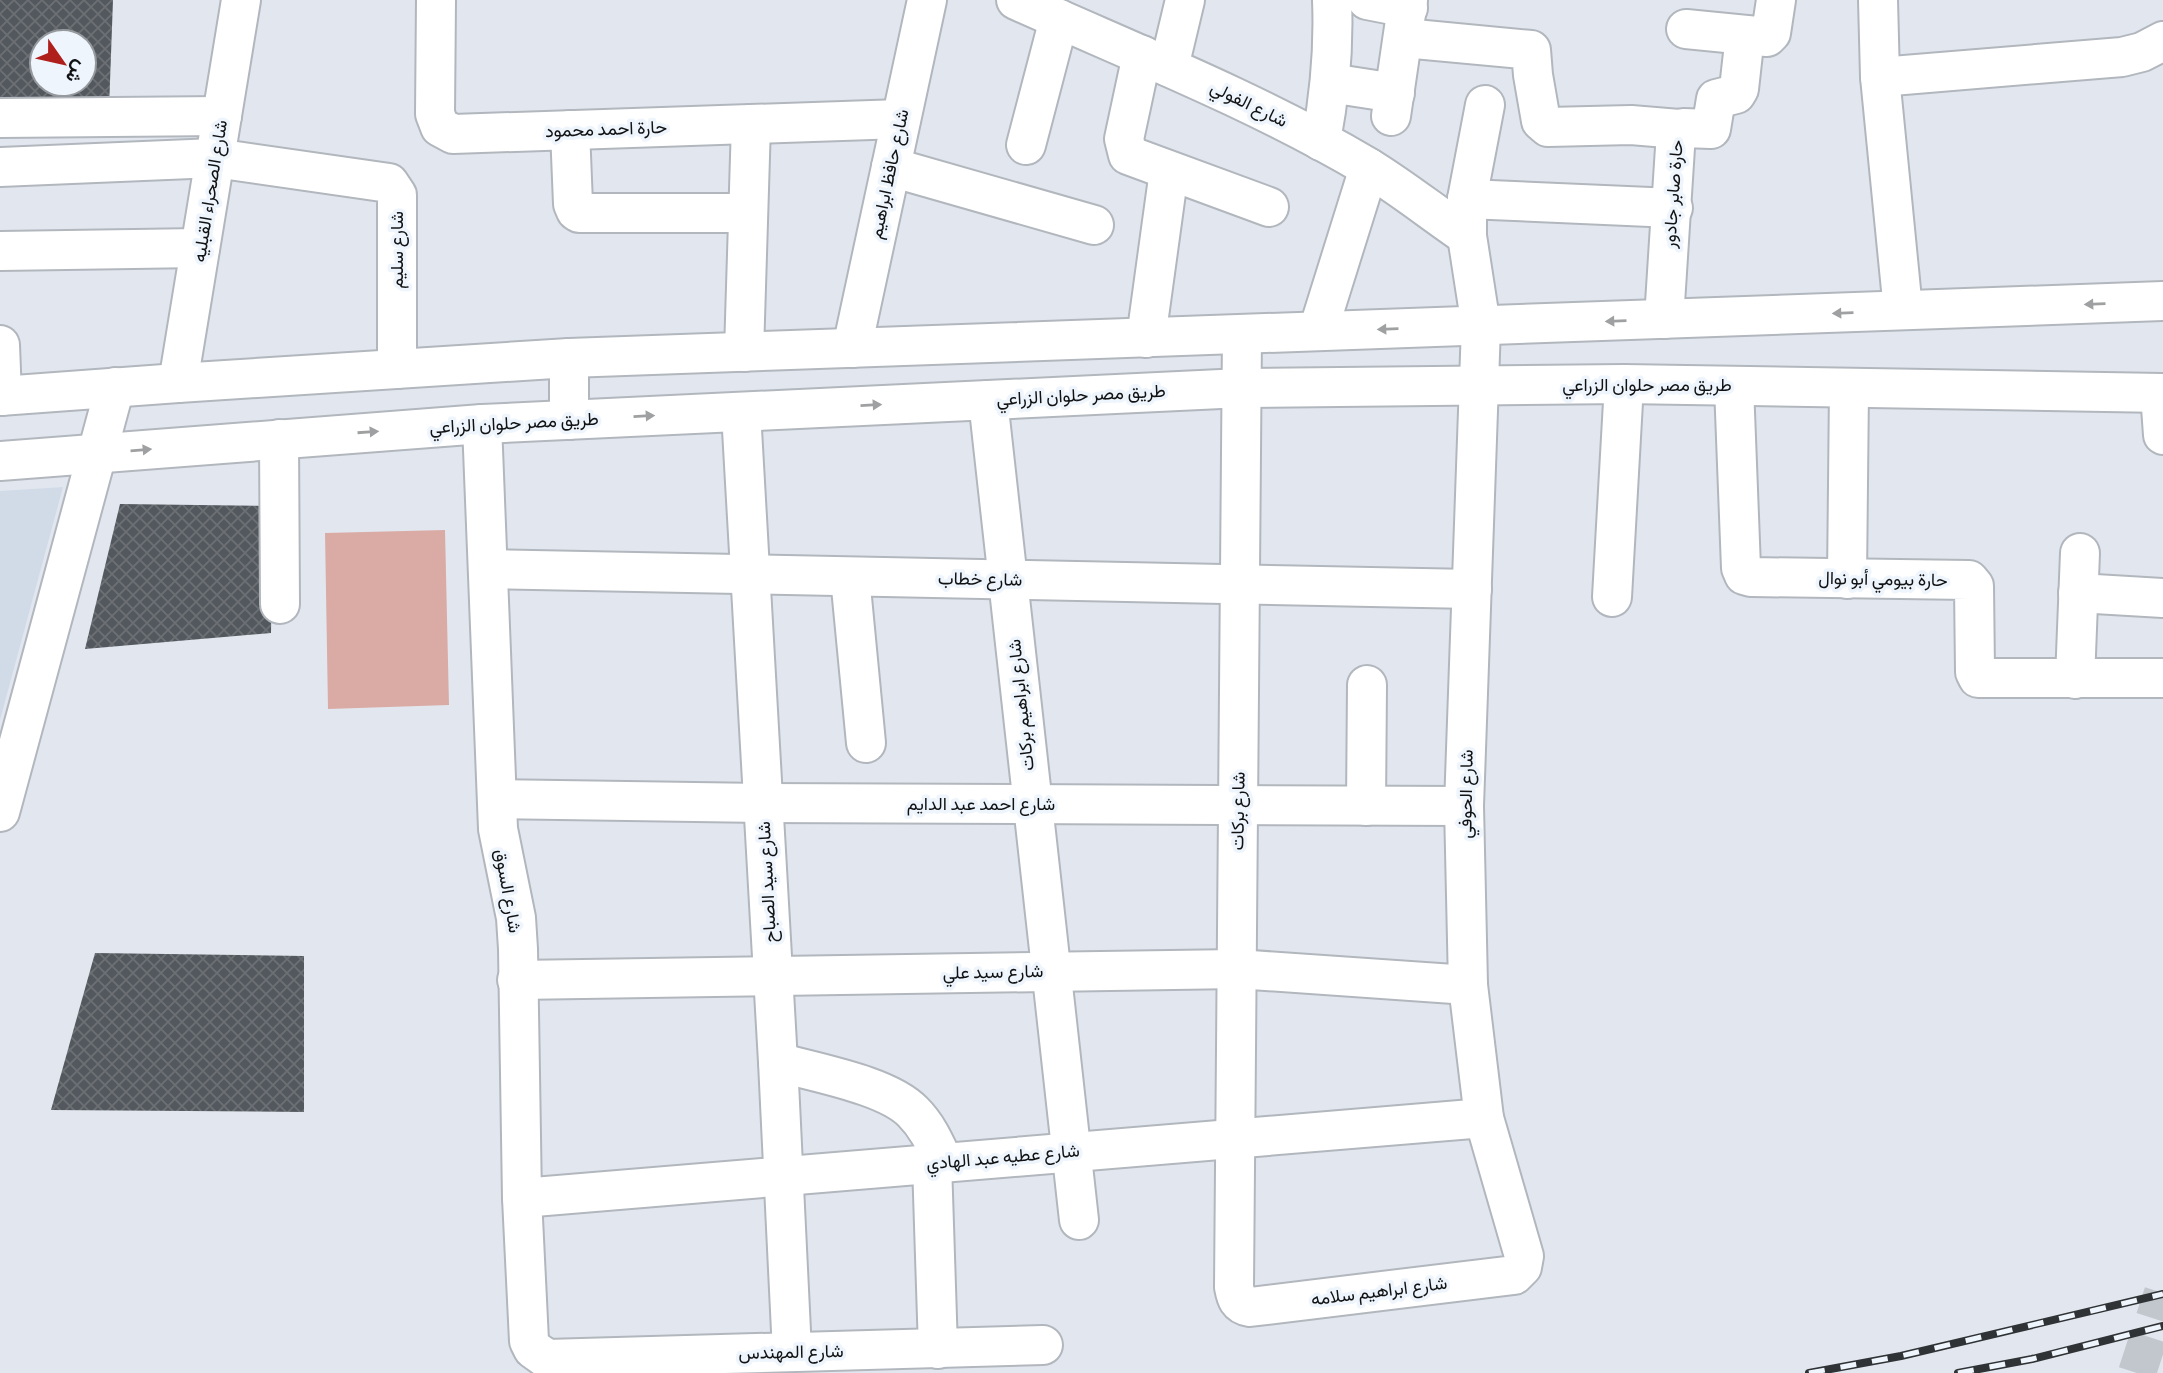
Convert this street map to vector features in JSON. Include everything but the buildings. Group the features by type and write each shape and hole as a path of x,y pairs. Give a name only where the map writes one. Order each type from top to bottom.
{"street":[{"name":"شارع الصحراء القبليه","path":"178,383 242,0"},
{"name":"حارة احمد محمود","path":"436,0 435,114 440,127 446,131 460,134 901,119"},
{"name":"شارع حافظ ابراهيم","path":"852,348 927,0"},
{"path":"1185,0 1156,61 1125,144 1128,155 1269,207"},
{"path":"1321,141 1331,83 1332,0"},
{"path":"1367,0 1407,16 1531,50 1541,121 1548,127 1631,125 1679,129"},
{"path":"1686,29 1737,23 1769,37 1776,0"},
{"path":"1878,0 1880,77 1903,310"},
{"name":"شارع الفولي","path":"1020,1 1156,61 1321,141 1467,218"},
{"path":"1331,83 1393,104 1407,16"},
{"path":"1026,145 1059,19"},
{"name":"حارة صابر جادور","path":"1664,319 1676,136 1679,129 1711,129 1716,99 1736,94 1739,89 1737,23"},
{"path":"1880,77 2122,57 2142,52 2163,41"},
{"name":"شارع الحوفي","path":"1485,105 1467,218 1481,326 1464,806 1468,985 1484,1118 1524,1256"},
{"path":"0,118 222,116"},
{"path":"744,352 751,124"},
{"path":"570,130 573,204 579,213 747,213"},
{"path":"0,167 215,158"},
{"name":"شارع سليم","path":"215,158 385,182 393,186 397,195 397,369"},
{"path":"891,167 1094,225"},
{"path":"1318,331 1369,168"},
{"path":"1146,338 1169,171"},
{"path":"1467,218 1673,208"},
{"path":"0,251 200,248"},
{"path":"0,345 1,396 569,358 2163,301"},
{"name":"شارع بركات","path":"1234,1287 1242,334"},
{"path":"569,358 569,420"},
{"path":"1612,597 1624,384"},
{"name":"طريق مصر حلوان الزراعي","path":"0,461 482,424 1242,388 1624,384 2161,393"},
{"name":"حارة بيومي أبو نوال","path":"1734,386 1742,572 1751,577 1969,580 1973,586 1975,672 1978,678 2163,678"},
{"path":"0,812 116,387"},
{"path":"1847,579 1849,388"},
{"path":"2161,393 2163,435"},
{"name":"شارع ابراهيم بركات","path":"988,400 1079,1220"},
{"name":"شارع سيد الصباح","path":"741,412 792,1352"},
{"name":"شارع السوق","path":"482,424 498,829 516,918 529,1341 539,1356"},
{"path":"279,439 281,604"},
{"path":"2076,678 2080,553"},
{"name":"شارع خطاب","path":"488,569 1472,589"},
{"path":"850,577 866,743"},
{"path":"2078,593 2163,598"},
{"path":"1366,806 1367,685"},
{"name":"شارع احمد عبد الدايم","path":"497,799 1464,806"},
{"name":"شارع سيد علي","path":"517,980 1237,969 1468,985"},
{"path":"778,1062 887,1094 912,1111 931,1134 938,1163 938,1349"},
{"name":"شارع عطيه عبد الهادي","path":"523,1198 1484,1118"},
{"name":"شارع ابراهيم سلامه","path":"1234,1287 1236,1298 1243,1306 1250,1307 1514,1275 1522,1267 1524,1256"},
{"name":"شارع المهندس","path":"539,1356 547,1359 1043,1345"}],"shaded area":[{"path":"63,487 0,720 0,491"},
{"path":"445,530 449,705 328,709 325,533"}],"tunnel":[{"path":"2137,1373 2163,1293"}],"railway":[{"path":"1809,1373 1901,1356 2163,1294"},
{"path":"1958,1373 2032,1359 2163,1326"}]}
